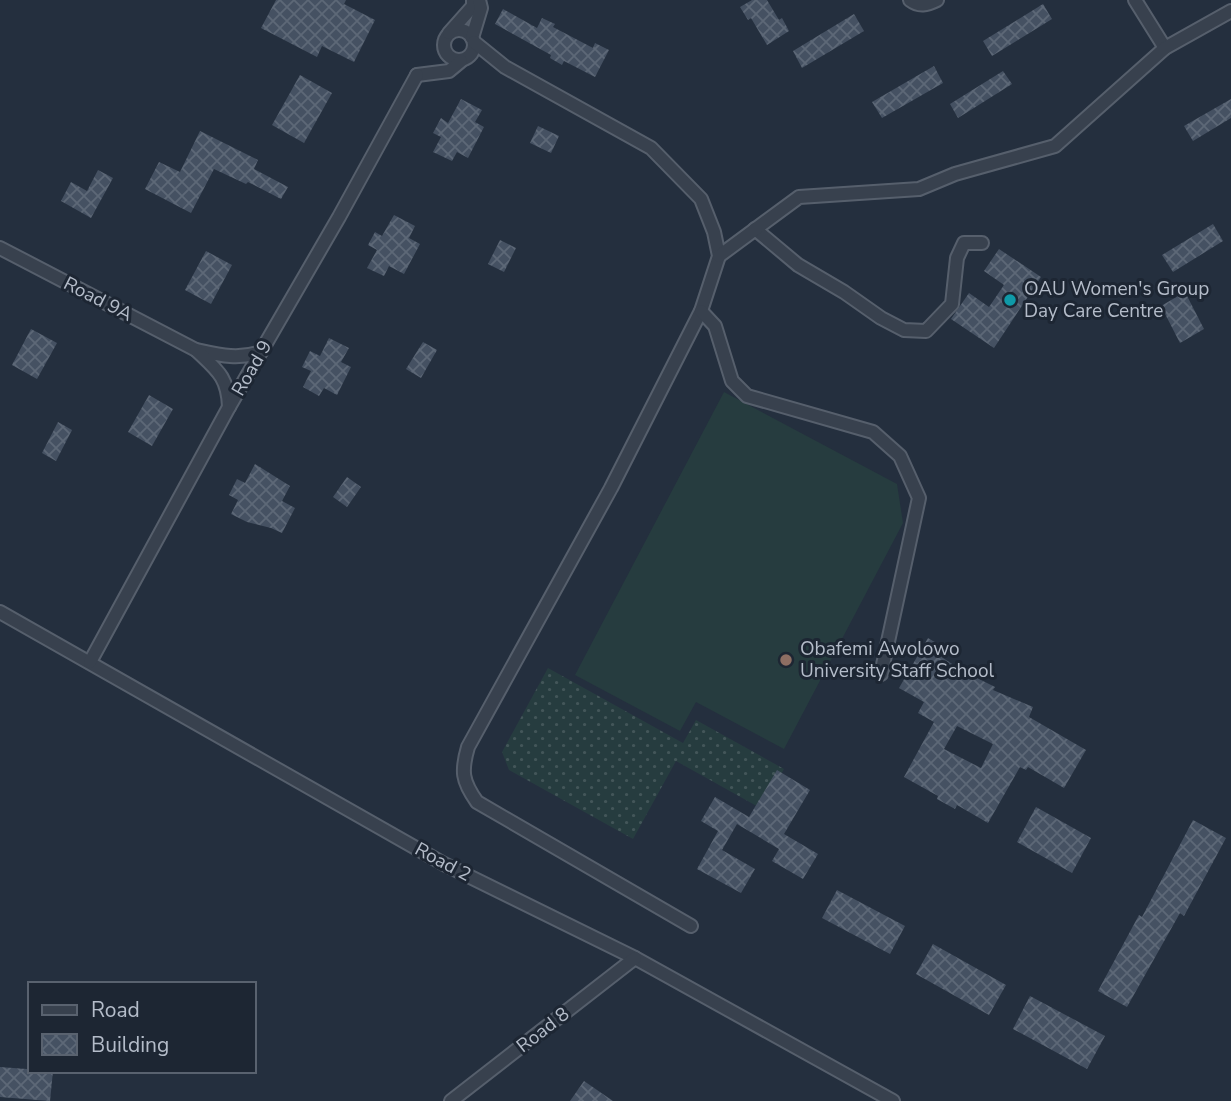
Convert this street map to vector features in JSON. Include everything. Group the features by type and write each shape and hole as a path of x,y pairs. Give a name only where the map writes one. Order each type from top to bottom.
{"street":[{"path":"417,75 439,67 446,38 473,6 473,0"},
{"path":"417,75 449,71 473,51 481,8 479,0"},
{"path":"910,0 915,4 927,5 937,0"},
{"path":"1135,0 1165,48"},
{"path":"719,256 799,197 919,189 956,174 1055,146 1165,48 1231,11"},
{"path":"446,38 462,30 505,67 651,148 701,199 714,232 719,256 701,311 611,488 468,747 463,765 466,787 477,802 691,926"},
{"path":"446,38 448,56 505,67"},
{"name":"Road 9","path":"90,662 229,407 417,75"},
{"path":"755,229 798,265 904,330 926,331 952,304 957,258 964,243 982,243"},
{"name":"Road 9A","path":"0,248 196,350"},
{"path":"701,311 715,326 732,380 747,396 873,432 900,456 919,498 881,674"},
{"path":"196,350 246,357 261,352"},
{"path":"196,350 215,368 229,387 229,407"},
{"name":"Road 2","path":"0,612 444,864 635,958 893,1101"},
{"name":"Road 8","path":"451,1101 635,958"}],"green space":[{"path":"724,392 897,484 903,523 784,749 696,702 680,731 575,675"},
{"path":"548,668 683,743 696,720 784,769 762,809 676,761 633,839 509,770 502,752"}],"building":[{"path":"276,0 346,0 344,4 375,20 354,62 322,46 317,57 261,28"},
{"path":"752,0 767,0 789,31 767,45 751,18 748,20 740,7"},
{"path":"1043,4 1052,19 992,56 983,41"},
{"path":"503,9 537,28 542,18 555,24 553,27 593,48 595,43 609,50 595,77 564,61 562,65 550,58 551,55 495,24"},
{"path":"854,14 864,31 802,68 793,51"},
{"path":"934,66 943,83 882,118 872,102"},
{"path":"1003,71 1012,84 958,118 950,104"},
{"path":"300,75 332,93 304,143 272,125"},
{"path":"461,99 482,110 475,122 484,127 468,158 457,152 452,161 433,152 441,137 433,133 441,118 448,123"},
{"path":"1231,99 1231,118 1193,141 1184,126"},
{"path":"538,126 559,136 551,153 530,143"},
{"path":"200,131 258,160 254,169 288,187 281,199 214,169 191,213 145,189 159,162 180,172"},
{"path":"98,170 113,178 91,218 61,201 71,182 87,191"},
{"path":"394,215 415,226 409,238 420,244 404,274 389,266 384,276 367,268 377,250 368,245 375,232 382,236"},
{"path":"1213,224 1223,241 1173,272 1162,255"},
{"path":"500,240 516,248 504,272 488,264"},
{"name":"OAU Women's Group Day Care Centre","path":"999,249 1041,277 994,348 951,319 969,293 989,307 1004,285 984,271"},
{"path":"206,251 232,265 211,304 185,290"},
{"path":"1185,292 1204,329 1180,343 1161,306"},
{"path":"31,329 57,343 37,379 12,365"},
{"path":"329,338 349,348 341,362 351,367 337,395 324,388 319,396 303,387 311,371 302,367 310,351 320,356"},
{"path":"423,342 437,350 421,378 406,369"},
{"path":"149,395 173,409 152,446 128,432"},
{"path":"58,422 72,430 56,461 42,453"},
{"path":"255,464 290,486 282,501 295,508 282,533 231,514 238,500 229,495 237,479 245,483"},
{"path":"347,477 361,487 347,507 333,497"},
{"path":"928,638 948,650 943,658 995,687 993,690 1033,707 1029,717 1086,750 1064,788 1028,767 1026,770 1020,767 988,823 957,805 955,809 904,777 934,722 918,713 924,702 899,688","holes":["957,726 993,744 981,768 944,749"]},
{"path":"777,770 810,790 784,834 818,854 803,879 772,861 779,849 737,824 722,850 755,869 741,893 697,869 718,831 701,821 715,797 749,817"},
{"path":"1036,807 1091,838 1072,873 1017,842"},
{"path":"1193,820 1226,838 1184,916 1180,913 1127,1007 1098,991 1139,915 1142,917"},
{"path":"837,890 905,926 890,954 822,918"},
{"path":"933,944 1006,985 989,1015 916,974"},
{"path":"1030,996 1105,1036 1087,1069 1013,1029"},
{"path":"0,1067 28,1069 28,1073 53,1073 50,1101 0,1097"},
{"path":"584,1081 613,1101 570,1101"}],"place":[{"name":"OAU Women's Group Day Care Centre","path":"1010,300"},
{"name":"Obafemi Awolowo University Staff School","path":"786,660"}]}
